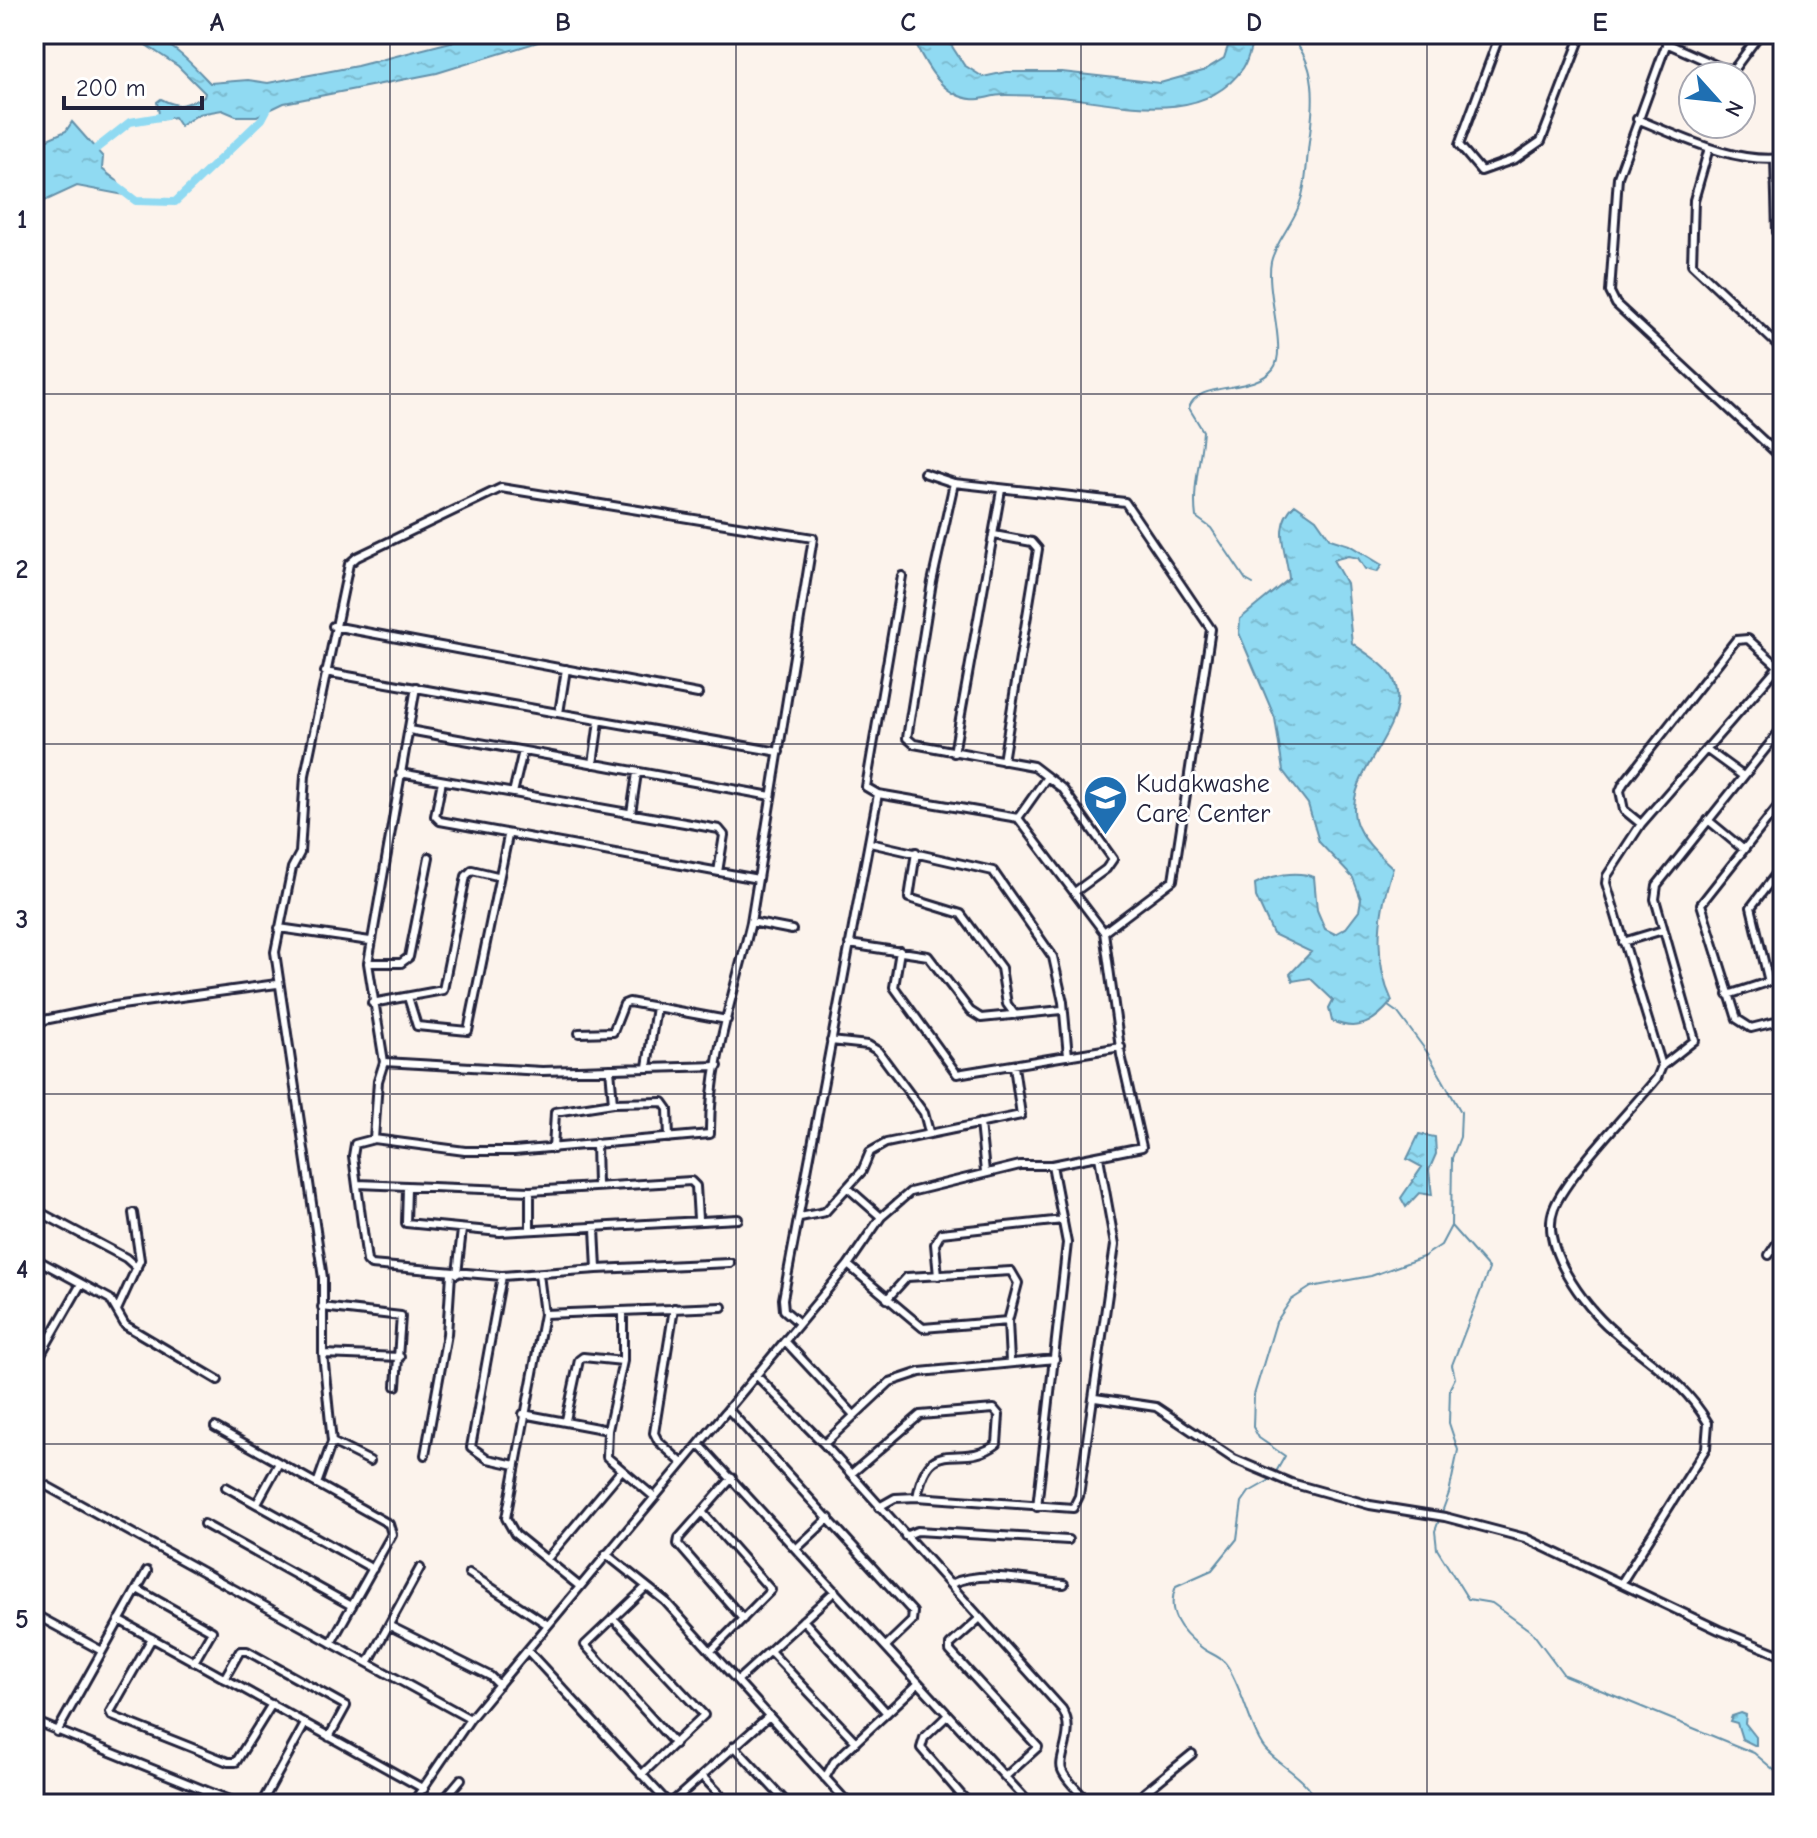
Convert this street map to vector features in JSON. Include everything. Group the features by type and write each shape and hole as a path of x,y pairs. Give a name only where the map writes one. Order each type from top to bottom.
{"street":[{"path":"1500,34 1459,145 1481,171 1515,159 1541,141 1582,34"},
{"path":"1670,34 1637,119 1616,188 1610,292 1616,304 1783,459"},
{"path":"1666,43 1722,68 1734,69 1760,34"},
{"path":"1637,119 1709,148 1779,158 1777,232 1783,246"},
{"path":"1709,148 1694,200 1689,256 1692,264 1783,350"},
{"path":"924,473 954,483 1001,490 1125,502 1211,629 1173,880 1104,932"},
{"path":"954,483 932,582 907,738 914,744 954,753 1033,766 1063,789 1113,859 1106,869 1076,891"},
{"path":"317,1484 332,1442 323,1354 323,1278 299,1105 277,984 275,952 292,868 300,853 305,775 346,571 357,557 501,488 813,538 751,922 718,1066 710,1134 553,1149 465,1151 374,1139 355,1144 369,1263 454,1274 502,1276 730,1263"},
{"path":"954,753 1001,490"},
{"path":"994,535 1032,542 1038,549 1003,761"},
{"path":"412,1804 470,1719 848,1265 881,1217 910,1192 1024,1164 1052,1165 1142,1147 1121,1047 1104,932 1076,891 1018,818 878,794 866,787 902,576"},
{"path":"333,626 698,694"},
{"path":"1641,824 1624,810 1623,784 1736,640 1748,639 1781,663 1641,824 1614,863 1606,883 1662,1066"},
{"path":"559,713 566,669"},
{"path":"325,672 779,752"},
{"path":"374,1139 378,1081 384,1062 372,1003 368,963 370,941 416,687"},
{"path":"593,764 599,721"},
{"path":"1622,1582 1706,1448 1708,1423 1674,1377 1610,1329 1581,1298 1552,1241 1551,1224 1555,1207 1571,1183 1657,1078 1662,1066 1695,1040 1655,899 1657,885 1783,727"},
{"path":"409,730 771,796"},
{"path":"1706,749 1743,776"},
{"path":"513,793 523,751"},
{"path":"400,773 719,829 724,835 718,872"},
{"path":"631,813 637,773"},
{"path":"1018,818 1047,777"},
{"path":"442,781 435,816 440,821 508,836 758,879"},
{"path":"799,1323 784,1310 783,1299 878,794"},
{"path":"1783,800 1701,904 1737,1019 1747,1027 1783,1020"},
{"path":"1708,820 1743,849"},
{"path":"408,997 417,1026 468,1031 497,876 508,836"},
{"path":"870,843 993,871 1048,947 1062,1010 1068,1056"},
{"path":"916,852 909,898 961,914 1001,968 1007,1004 1015,1015"},
{"path":"368,963 401,963 409,957 429,857"},
{"path":"1769,982 1751,907 1783,865"},
{"path":"372,1003 443,990 466,876 472,870 497,876"},
{"path":"751,922 792,930"},
{"path":"279,928 370,941"},
{"path":"1623,942 1663,930"},
{"path":"849,944 928,956 975,1015 988,1019 1062,1010"},
{"path":"900,951 894,987 957,1074 1121,1047"},
{"path":"1728,995 1783,977"},
{"path":"34,1022 114,1006 277,984"},
{"path":"579,1033 613,1032 626,1003 727,1020"},
{"path":"647,1067 656,1007"},
{"path":"831,1041 868,1045 878,1051 924,1113 929,1132"},
{"path":"384,1062 480,1069 718,1066"},
{"path":"800,1217 825,1212 862,1171 872,1150 886,1143 1021,1115 1014,1066"},
{"path":"610,1069 613,1103"},
{"path":"553,1149 555,1112 613,1103 663,1102 668,1109 669,1138"},
{"path":"980,1123 985,1172"},
{"path":"596,1143 597,1185"},
{"path":"879,1507 895,1498 917,1497 1073,1508 1079,1496 1095,1398 1115,1245 1099,1157"},
{"path":"1037,1507 1067,1243 1052,1165"},
{"path":"358,1184 530,1191 691,1181 696,1186 698,1219"},
{"path":"407,1188 406,1223 462,1230 595,1228 698,1219 738,1219"},
{"path":"848,1188 881,1217"},
{"path":"530,1191 530,1230"},
{"path":"34,1209 126,1258 137,1268"},
{"path":"117,1310 140,1257 133,1213"},
{"path":"938,1276 935,1244 941,1233 1063,1220"},
{"path":"595,1228 597,1269"},
{"path":"425,1455 462,1230"},
{"path":"1769,1255 1783,1234"},
{"path":"34,1258 110,1299 125,1325 218,1380"},
{"path":"848,1265 928,1329 1008,1321"},
{"path":"887,1299 904,1278 1011,1271 1018,1283 1008,1321 1010,1362"},
{"path":"539,1274 544,1314 523,1414 507,1523 579,1586"},
{"path":"502,1276 471,1447 488,1459 515,1465"},
{"path":"34,1366 81,1284"},
{"path":"322,1307 397,1313 403,1321 396,1386"},
{"path":"544,1314 722,1307"},
{"path":"674,1308 654,1433 658,1441 682,1463"},
{"path":"623,1312 623,1361 605,1451 621,1471 653,1496"},
{"path":"785,1341 854,1415"},
{"path":"323,1354 400,1357"},
{"path":"566,1420 579,1360 583,1357 623,1361"},
{"path":"824,1444 887,1384 914,1374 1055,1359"},
{"path":"756,1375 824,1444 1066,1715 1068,1745 1061,1761 1062,1770 1090,1804"},
{"path":"1095,1398 1156,1407 1254,1470 1291,1483 1370,1505 1445,1517 1525,1538 1719,1630 1783,1656"},
{"path":"728,1409 913,1612 912,1621 886,1646"},
{"path":"851,1474 920,1415 994,1409 999,1415 997,1444 984,1454 941,1455 932,1460 921,1477 917,1497"},
{"path":"523,1414 608,1430"},
{"path":"215,1427 389,1524 392,1534 331,1643"},
{"path":"332,1442 370,1461"},
{"path":"699,1444 1030,1804"},
{"path":"257,1503 279,1463"},
{"path":"547,1559 621,1471"},
{"path":"732,1478 679,1538 678,1544 743,1619"},
{"path":"34,1479 470,1719"},
{"path":"226,1487 373,1569"},
{"path":"702,1512 769,1587 769,1594 712,1650"},
{"path":"797,1548 829,1518"},
{"path":"204,1524 352,1606"},
{"path":"905,1536 917,1531 1068,1540"},
{"path":"606,1554 665,1601 739,1679 849,1804"},
{"path":"368,1663 420,1568"},
{"path":"57,1732 147,1571"},
{"path":"469,1573 548,1625"},
{"path":"951,1584 965,1577 1064,1584"},
{"path":"646,1587 587,1642 586,1649 675,1744"},
{"path":"137,1589 212,1631 194,1662"},
{"path":"739,1679 835,1591"},
{"path":"34,1614 102,1651"},
{"path":"613,1618 702,1709 701,1720 641,1775"},
{"path":"980,1618 950,1645 950,1651 1038,1747 1005,1777"},
{"path":"119,1620 424,1789"},
{"path":"803,1620 887,1713"},
{"path":"390,1626 490,1676 499,1685"},
{"path":"152,1638 110,1712 112,1716 228,1762 236,1762 272,1704"},
{"path":"224,1679 240,1651 247,1651 346,1706 329,1737"},
{"path":"528,1651 669,1804 769,1716"},
{"path":"770,1651 856,1742"},
{"path":"825,1778 834,1762 919,1683"},
{"path":"948,1715 924,1738 921,1748 969,1804"},
{"path":"34,1721 241,1804"},
{"path":"261,1804 305,1724"},
{"path":"734,1746 788,1804"},
{"path":"1146,1804 1144,1793 1192,1754"},
{"path":"702,1776 729,1804"},
{"path":"440,1804 461,1779"},
{"path":"195,1804 207,1791"}],"water":[{"path":"129,34 165,43 210,83 248,80 268,83 357,66 482,34 564,34 437,73 284,103 257,116 236,116 222,110 199,114 180,126 174,117 160,120 157,102 161,99 182,105 204,97 205,93 178,66"},
{"path":"911,34 944,34 964,65 983,77 1006,72 1062,72 1160,83 1203,71 1224,58 1232,34 1255,34 1243,68 1224,87 1203,99 1152,107 1048,96 962,97 946,88 934,75"},
{"path":"72,122 103,157 102,169 117,181 124,195 77,186 34,206 34,145 66,131"},
{"path":"1295,504 1316,519 1330,539 1349,545 1382,565 1377,572 1365,569 1358,558 1348,556 1333,560 1346,583 1352,643 1387,670 1394,680 1397,697 1395,715 1360,783 1355,801 1355,819 1361,833 1393,868 1379,935 1382,968 1392,1001 1372,1020 1350,1026 1332,1021 1329,1008 1333,1000 1310,978 1293,981 1290,974 1311,952 1273,934 1256,897 1255,884 1269,878 1284,874 1314,877 1317,910 1325,929 1335,934 1346,928 1359,911 1361,899 1353,878 1319,842 1308,804 1283,771 1275,718 1239,633 1240,619 1289,579 1282,530"},
{"path":"1419,1134 1435,1137 1436,1154 1429,1170 1432,1195 1419,1193 1406,1207 1401,1198 1422,1167 1407,1159"},
{"path":"1746,1715 1745,1723 1756,1737 1756,1746 1742,1739 1737,1723 1730,1721 1732,1716"}],"waterway":[{"path":"1253,584 1246,580 1211,528 1196,517 1196,485 1203,431 1189,408 1194,399 1203,394 1264,377 1277,360 1271,262 1301,200 1313,98 1305,58 1288,34"},
{"path":"115,185 136,201 175,202 262,119 270,104"},
{"path":"88,155 130,122 166,116"},
{"path":"1318,1804 1302,1781 1262,1745 1232,1674 1223,1661 1186,1634 1176,1620 1173,1595 1176,1586 1212,1570 1237,1539 1242,1502 1249,1492 1272,1479 1285,1456 1259,1438 1253,1427 1254,1395 1276,1322 1291,1300 1311,1287 1371,1276 1423,1257 1441,1245 1451,1226 1452,1158 1460,1137 1461,1112 1427,1052 1398,1013 1388,1006"},
{"path":"1451,1226 1489,1269 1452,1365 1455,1378 1450,1388 1449,1423 1458,1450 1449,1493 1435,1531 1437,1549 1468,1599 1492,1603 1532,1632 1564,1675 1754,1753 1781,1776 1783,1783"}],"place":[{"name":"Kudakwashe Care Center","path":"1105,837"}]}
